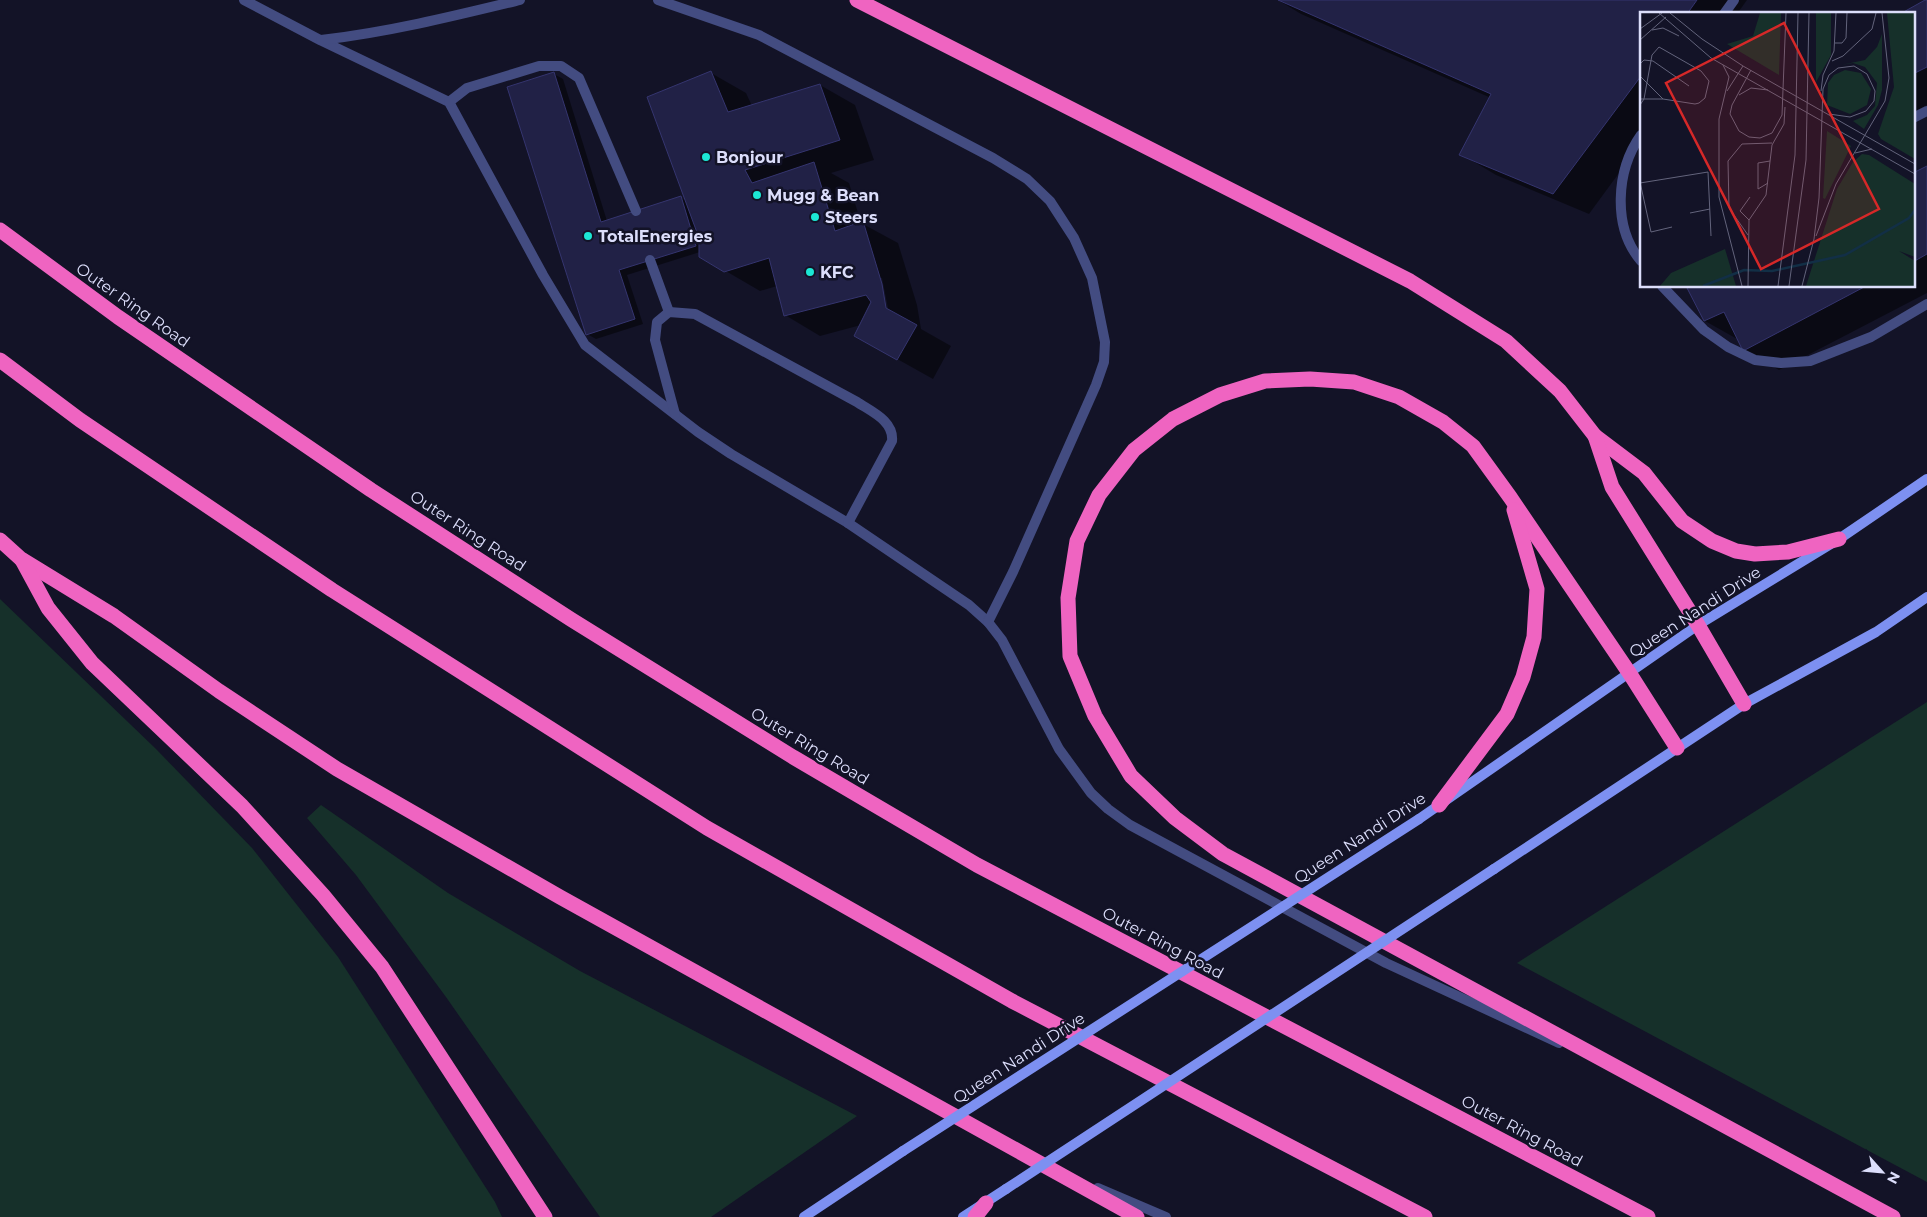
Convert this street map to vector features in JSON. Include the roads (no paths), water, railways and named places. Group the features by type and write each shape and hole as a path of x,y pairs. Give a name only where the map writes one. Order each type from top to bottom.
{"highway":[{"path":"857,0 1410,280 1506,341 1560,391 1595,436 1644,472 1682,521 1712,541 1736,551 1755,554 1788,552 1839,539"},
{"name":"Outer Ring Road","path":"0,230 118,317 371,490 572,620 793,757 977,866 1648,1217"},
{"path":"0,360 80,420 332,590 707,828 1012,1001 1424,1217"},
{"path":"1677,748 1630,674 1510,497 1473,446 1443,422 1399,397 1354,382 1310,379 1265,381 1220,395 1173,419 1134,450 1099,495 1077,541 1068,598 1070,656 1095,716 1131,776 1175,818 1223,854 1894,1217"},
{"path":"1595,436 1612,487 1698,625 1744,704"},
{"path":"1439,805 1507,714 1523,678 1534,637 1537,589 1510,497"},
{"path":"0,540 21,558 114,616 219,691 337,769 560,897 1137,1217"},
{"path":"21,558 48,608 92,663 242,806 323,895 382,967 545,1217"},
{"path":"975,1217 986,1202"}],"main road":[{"name":"Queen Nandi Drive","path":"804,1217 902,1151 1419,819 1698,625 1839,539 1927,479"},
{"path":"963,1217 1744,704 1876,632 1927,598"}],"lane":[{"path":"244,0 320,40 449,102 543,275 585,345 731,454 848,524 969,605 988,622 1002,640 1059,749 1091,793 1108,809 1130,825 1386,963 1666,1094"},
{"path":"320,40 363,36 437,21 520,0"},
{"path":"658,0 759,35 993,158 1027,179 1050,201 1074,238 1092,278 1105,342 1104,362 1096,385 1014,572 988,622"},
{"path":"1725,12 1734,0"},
{"path":"449,102 467,88 539,66 561,66 579,78 636,211"},
{"path":"1914,118 1927,111"},
{"path":"1640,136 1632,148 1622,184 1620,208 1634,253 1640,260"},
{"path":"650,260 669,312"},
{"path":"1664,288 1704,330 1728,347 1755,360 1781,363 1810,361 1872,337 1927,304"},
{"path":"675,414 655,340 657,322 669,312 695,314 857,402 888,424 892,435 889,450 848,524"},
{"path":"1052,1169 1166,1217"}],"place":[{"name":"Bonjour","path":"706,157"},
{"name":"Mugg & Bean","path":"757,195"},
{"name":"Steers","path":"815,217"},
{"name":"TotalEnergies","path":"588,236"},
{"name":"KFC","path":"810,272"}]}
